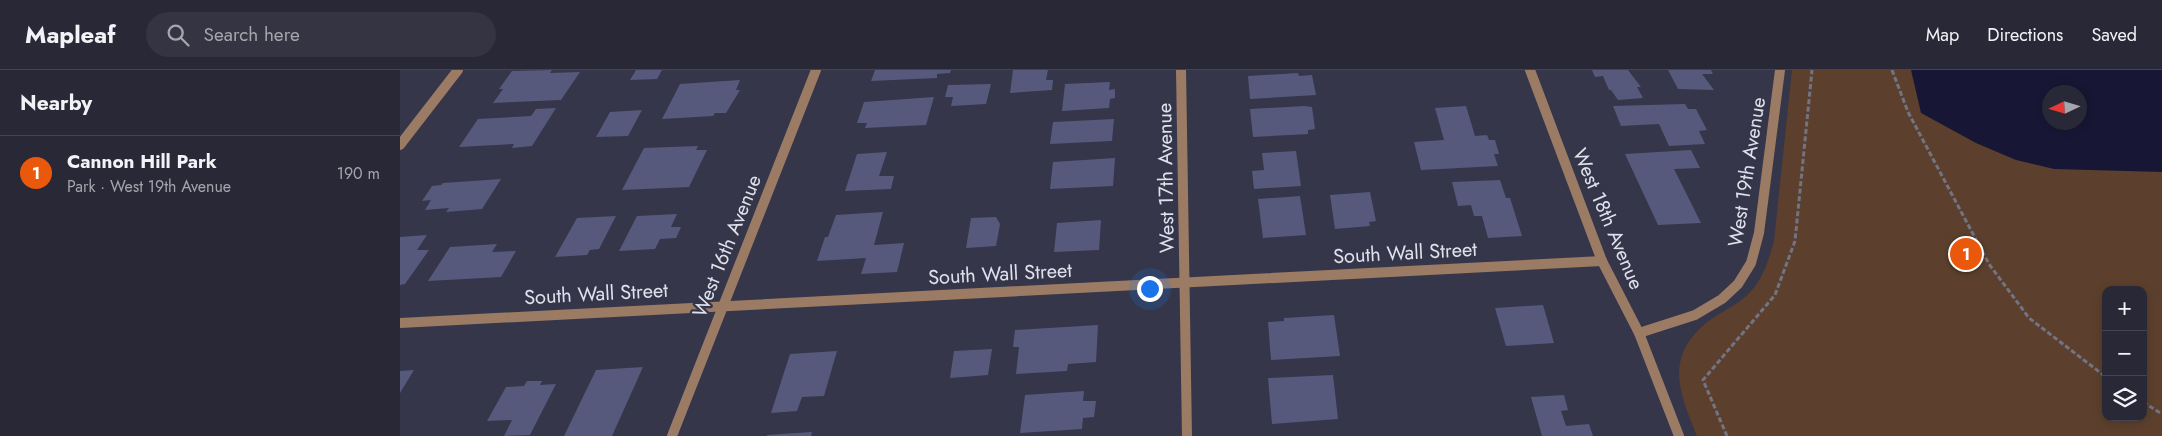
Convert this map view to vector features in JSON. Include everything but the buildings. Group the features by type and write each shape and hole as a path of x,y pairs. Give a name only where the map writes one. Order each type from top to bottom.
{"street":[{"path":"400,145 458,70"},
{"name":"West 16th Avenue","path":"672,436 816,70"},
{"name":"West 17th Avenue","path":"1181,70 1187,436"},
{"name":"West 18th Avenue","path":"1530,70 1602,261 1640,333 1679,436"},
{"name":"West 19th Avenue","path":"1640,333 1695,315 1722,299 1738,284 1751,263 1759,234 1780,70"},
{"name":"South Wall Street","path":"400,323 1602,261"}],"path":[{"path":"1892,70 1908,112 1989,264 2029,318 2105,376"},
{"path":"2147,405 2162,414"}],"shaded area":[{"path":"1792,70 2162,70 2162,436 1697,436 1681,391 1679,377 1684,350 1692,337 1705,324 1747,296 1756,285 1768,261 1774,241"},
{"path":"1911,70 2162,70 2162,172 2054,169 2016,160 1976,143 1921,113"}],"place":[{"name":"Cannon Hill Park","path":"1966,254"}]}
